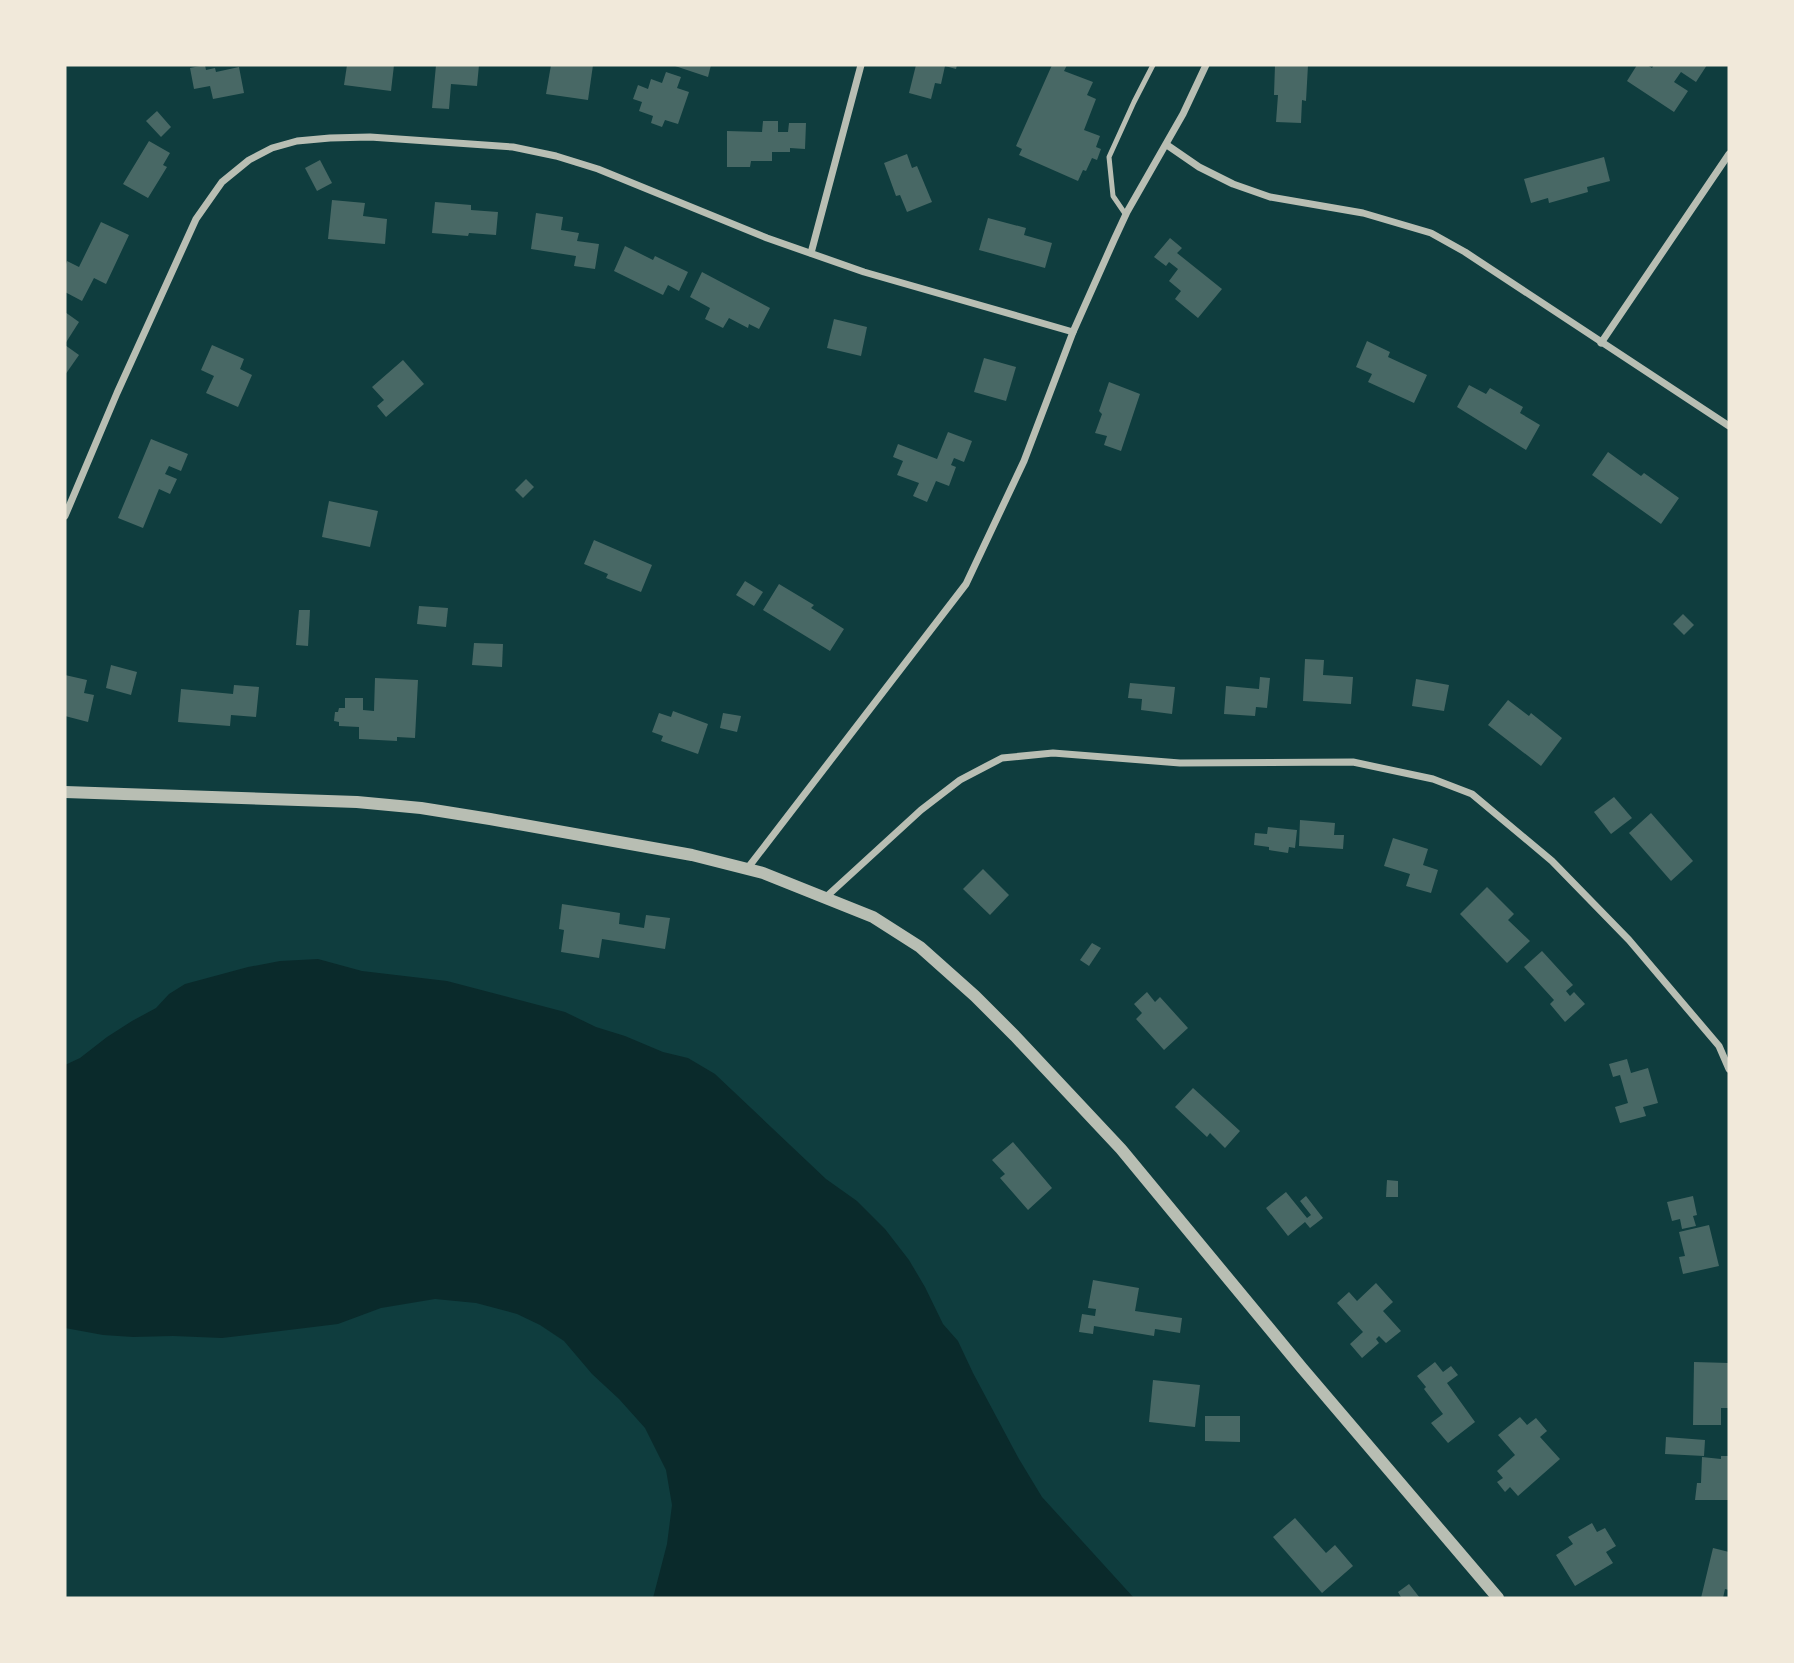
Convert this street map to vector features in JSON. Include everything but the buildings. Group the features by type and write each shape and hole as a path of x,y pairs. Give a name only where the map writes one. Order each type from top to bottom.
{"street":[{"path":"811,253 861,65"},
{"path":"747,869 967,584 1024,461 1073,332 1126,215 1167,145 1206,65"},
{"path":"65,516 196,219 222,182 249,160 272,148 298,141 370,136 513,148 556,156 598,169 767,238 864,272 1073,332"},
{"path":"1167,145 1199,167 1233,184 1270,197 1363,213 1431,233 1465,252 1729,426"},
{"path":"1601,343 1729,154"},
{"path":"826,897 921,810 960,780 1002,758 1053,753 1180,763 1353,762 1433,779 1472,794 1552,861 1629,940 1718,1046 1729,1069"},
{"path":"65,792 357,802 490,818 692,855 763,873 873,918 920,947 975,996 1121,1149 1302,1368 1498,1598"}],"lane":[{"path":"1126,215 1113,196 1109,157 1153,65"}],"water":[{"path":"318,959 362,971 447,981 565,1012 596,1027 663,1052 688,1058 715,1074 826,1179 857,1201 885,1229 909,1260 943,1324 958,1341 1019,1459 1042,1497 1134,1598 653,1598 667,1544 672,1505 666,1470 645,1428 564,1341 517,1314 476,1303 435,1299 381,1308 338,1324 222,1338 133,1337 65,1328 65,1065 156,1008 169,994 185,984 248,967 280,961"}]}
